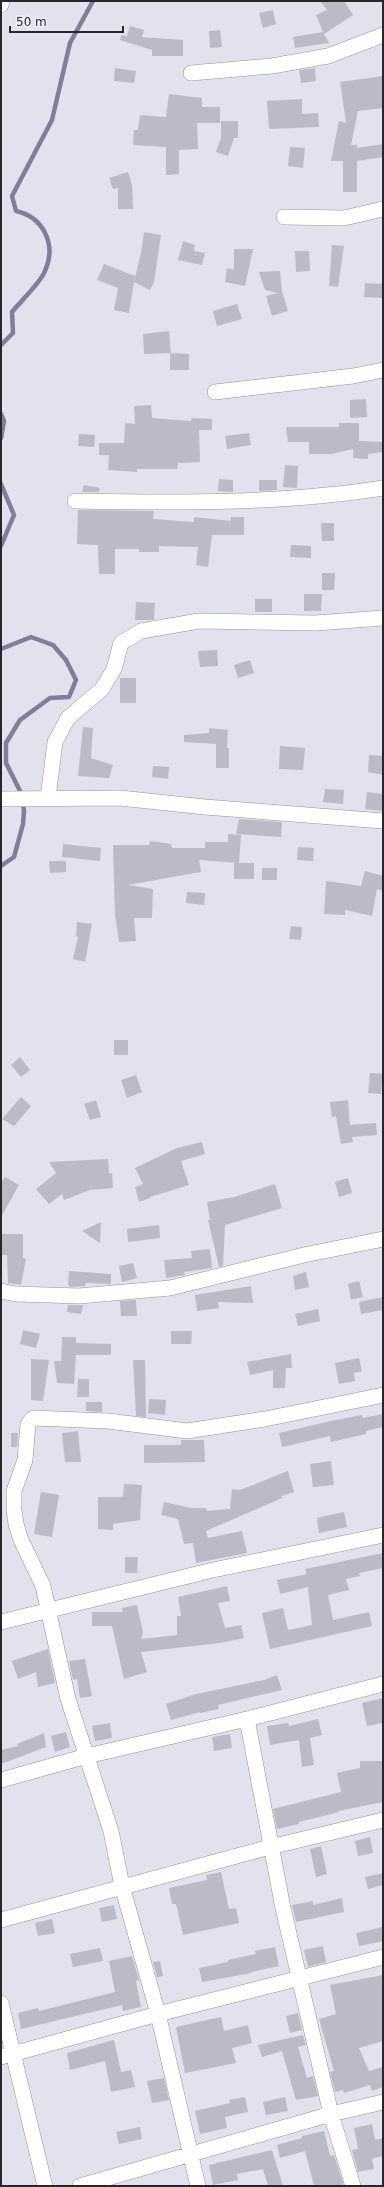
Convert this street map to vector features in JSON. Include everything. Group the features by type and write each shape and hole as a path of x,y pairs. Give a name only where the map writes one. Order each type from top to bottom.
{"street":[{"path":"1,6 2,1"},
{"path":"191,73 272,66 321,57 383,35"},
{"path":"284,217 344,218 383,209"},
{"path":"215,392 353,376 383,370"},
{"path":"75,501 154,503 268,500 341,494 383,488"},
{"path":"48,798 55,742 68,718 102,689 114,669 121,643 141,631 199,621 315,623 383,618"},
{"path":"1,799 120,798 205,807 383,821"},
{"path":"1,1290 16,1294 80,1296 170,1288 304,1256 383,1240"},
{"path":"198,2186 158,2014 122,1886 111,1831 68,1699 43,1586 21,1540 14,1510 14,1491 25,1460 28,1424 33,1418 108,1421 187,1431 265,1419 383,1395"},
{"path":"1,1622 213,1570 383,1535"},
{"path":"1,1780 87,1756 247,1719 383,1684"},
{"path":"247,1719 270,1848 299,1978 331,2114 353,2186"},
{"path":"1,1920 122,1886 383,1820"},
{"path":"7,2055 158,2014 383,1957"},
{"path":"1,2003 7,2055 45,2186"},
{"path":"80,2186 191,2156 331,2114 383,2102"}],"building":[{"path":"320,1 344,1 353,15 324,34 329,43 295,48 293,37 323,32 316,15 327,10"},
{"path":"273,10 276,24 263,28 259,13"},
{"path":"130,26 144,30 142,37 183,40 183,56 152,56 152,50 120,40 121,35 127,36"},
{"path":"220,30 222,47 210,48 209,31"},
{"path":"115,68 136,71 134,83 114,81"},
{"path":"315,68 316,81 301,83 299,70"},
{"path":"383,76 383,108 358,111 351,145 357,145 357,148 383,144 383,157 357,161 357,192 343,192 343,161 331,161 339,121 346,123 340,82"},
{"path":"169,94 202,98 202,107 220,107 220,123 197,123 198,149 179,150 179,174 166,175 166,147 133,145 134,130 138,130 140,115 166,117"},
{"path":"302,99 302,114 318,113 319,127 269,129 267,101"},
{"path":"221,121 238,121 238,138 234,138 228,156 216,152 221,138"},
{"path":"290,147 305,148 303,168 288,166"},
{"path":"128,172 132,185 133,209 118,209 118,188 113,189 109,178"},
{"path":"144,232 161,235 154,282 150,290 134,282"},
{"path":"183,241 195,245 194,251 205,253 202,265 178,260"},
{"path":"332,245 344,246 338,287 329,286"},
{"path":"234,249 253,249 245,286 225,282 227,268 234,270"},
{"path":"295,251 309,251 310,271 296,272"},
{"path":"104,264 135,276 129,313 114,310 118,288 97,280"},
{"path":"280,271 282,291 288,311 272,316 266,296 278,293 265,290 259,272"},
{"path":"365,283 383,284 383,298 364,297"},
{"path":"237,304 242,319 217,326 213,311"},
{"path":"169,331 171,353 144,354 143,334"},
{"path":"170,353 189,354 189,370 170,370"},
{"path":"366,399 367,417 350,418 350,400"},
{"path":"151,405 152,418 191,421 192,418 212,419 212,430 199,430 200,462 178,463 177,469 137,469 137,472 108,470 109,455 99,455 99,443 124,443 125,423 135,424 134,406"},
{"path":"339,423 359,423 359,441 383,442 383,452 368,454 368,459 353,458 353,449 331,454 309,454 309,442 288,442 286,427 339,427"},
{"path":"249,433 251,445 227,449 225,436"},
{"path":"79,434 95,435 94,447 78,446"},
{"path":"285,465 298,466 297,488 283,487"},
{"path":"219,479 233,480 233,492 218,491"},
{"path":"259,480 277,480 277,490 259,491"},
{"path":"84,485 100,488 99,492 82,492"},
{"path":"78,510 154,511 153,519 194,522 194,517 231,521 231,517 244,517 244,535 212,535 208,567 196,565 198,547 159,546 159,552 139,552 139,549 115,549 115,574 99,574 98,545 77,544"},
{"path":"321,523 334,523 334,541 322,541"},
{"path":"291,545 311,546 311,558 290,557"},
{"path":"322,573 335,573 334,590 322,590"},
{"path":"304,594 322,594 321,611 304,611"},
{"path":"255,599 272,599 272,612 255,612"},
{"path":"136,602 155,603 154,620 135,620"},
{"path":"217,650 218,666 200,667 198,651"},
{"path":"250,660 254,673 238,678 234,665"},
{"path":"120,678 136,678 136,703 120,703"},
{"path":"83,727 93,728 91,758 113,765 109,778 78,776"},
{"path":"209,728 228,730 227,748 229,748 229,768 216,768 216,744 184,742 184,735 209,733"},
{"path":"280,746 305,748 303,770 279,769"},
{"path":"369,755 383,756 383,775 368,772"},
{"path":"153,766 169,767 168,779 152,777"},
{"path":"325,789 344,790 343,804 323,802"},
{"path":"367,792 383,794 383,811 365,809"},
{"path":"239,819 282,822 281,837 236,834"},
{"path":"228,834 241,835 239,863 199,860 201,872 128,885 153,889 152,918 134,918 136,941 119,942 115,915 113,845 149,845 150,841 171,844 172,848 205,848 205,842 228,842"},
{"path":"63,844 101,848 100,861 62,857"},
{"path":"298,847 314,848 313,861 297,860"},
{"path":"49,861 66,861 66,872 50,873"},
{"path":"234,863 254,863 254,879 234,879"},
{"path":"262,868 277,868 277,880 262,880"},
{"path":"365,871 383,876 383,891 377,889 372,916 345,910 345,915 324,914 326,881 361,886"},
{"path":"187,892 205,893 204,905 186,903"},
{"path":"77,922 92,924 85,962 73,959 78,937 76,936"},
{"path":"291,926 302,927 301,940 289,939"},
{"path":"114,1040 128,1040 128,1055 114,1055"},
{"path":"20,1057 30,1070 21,1077 11,1065"},
{"path":"370,1073 383,1074 381,1094 368,1093"},
{"path":"136,1075 142,1092 127,1098 121,1080"},
{"path":"21,1097 31,1106 14,1126 2,1119"},
{"path":"96,1100 101,1117 90,1120 84,1104"},
{"path":"348,1100 350,1125 376,1123 377,1135 352,1137 353,1142 341,1144 336,1116 332,1117 330,1102"},
{"path":"202,1142 205,1154 181,1161 189,1185 139,1202 135,1187 143,1184 135,1168 177,1148"},
{"path":"108,1159 109,1173 112,1173 113,1188 90,1190 64,1200 62,1194 49,1204 36,1189 56,1173 49,1162"},
{"path":"5,1177 19,1185 1,1217 1,1183"},
{"path":"348,1178 352,1193 339,1197 335,1182"},
{"path":"275,1184 282,1208 225,1225 223,1266 219,1267 208,1220 210,1220 207,1202 234,1197"},
{"path":"101,1222 100,1243 82,1231"},
{"path":"159,1225 160,1238 128,1242 127,1229"},
{"path":"1,1234 23,1234 23,1258 26,1259 21,1285 8,1283 7,1255 1,1255"},
{"path":"210,1249 212,1268 184,1272 185,1275 166,1278 164,1260 192,1258 191,1251"},
{"path":"133,1263 137,1278 122,1282 119,1266"},
{"path":"69,1271 111,1274 111,1284 86,1283 85,1286 70,1287 68,1285"},
{"path":"306,1272 309,1287 295,1290 293,1276"},
{"path":"359,1281 363,1297 351,1300 348,1284"},
{"path":"251,1286 253,1303 218,1302 219,1308 197,1311 195,1295"},
{"path":"383,1297 383,1310 361,1314 359,1302"},
{"path":"136,1300 137,1316 121,1316 120,1301"},
{"path":"68,1305 83,1305 81,1314 67,1312"},
{"path":"318,1309 320,1321 298,1326 295,1314"},
{"path":"23,1330 40,1334 36,1348 20,1344"},
{"path":"171,1331 192,1331 191,1344 171,1344"},
{"path":"62,1337 76,1337 76,1343 111,1344 111,1355 76,1355 74,1384 57,1383 54,1361 61,1361"},
{"path":"291,1354 292,1368 286,1368 285,1388 273,1388 273,1370 250,1375 247,1362"},
{"path":"359,1358 362,1371 354,1373 355,1381 339,1384 335,1363"},
{"path":"31,1359 49,1360 43,1401 31,1400"},
{"path":"133,1360 145,1360 146,1417 136,1416"},
{"path":"78,1379 89,1379 89,1397 77,1397"},
{"path":"149,1399 166,1400 165,1415 148,1413"},
{"path":"86,1402 102,1402 102,1412 86,1411"},
{"path":"383,1414 383,1427 366,1431 366,1434 331,1442 330,1436 282,1447 279,1433 362,1415 363,1418"},
{"path":"78,1431 81,1462 65,1462 62,1433"},
{"path":"11,1433 18,1433 17,1447 11,1447"},
{"path":"181,1440 204,1440 205,1462 144,1463 144,1445 181,1445"},
{"path":"331,1461 334,1485 313,1487 310,1464"},
{"path":"288,1471 294,1492 282,1496 282,1498 206,1531 208,1538 242,1531 247,1553 196,1563 193,1543 184,1544 178,1519 161,1515 164,1502 191,1508 206,1508 207,1511 230,1509 232,1489 240,1490"},
{"path":"124,1484 142,1485 140,1520 113,1524 113,1530 98,1529 98,1497 123,1497"},
{"path":"41,1492 59,1495 52,1537 34,1534"},
{"path":"344,1512 347,1527 319,1533 317,1518"},
{"path":"383,1553 383,1568 359,1573 360,1576 346,1579 349,1590 328,1595 333,1620 369,1612 372,1626 270,1649 262,1613 283,1608 288,1630 312,1625 308,1587 280,1594 277,1580 307,1574 305,1569"},
{"path":"125,1557 138,1557 137,1573 125,1573"},
{"path":"227,1586 230,1601 218,1603 225,1628 241,1625 244,1638 220,1643 141,1652 147,1672 124,1679 112,1626 92,1626 92,1612 123,1612 122,1608 137,1605 143,1632 141,1639 177,1635 177,1616 181,1616 178,1597"},
{"path":"48,1649 55,1683 38,1687 36,1672 18,1679 12,1661"},
{"path":"85,1659 92,1696 80,1698 77,1679 73,1680 69,1661"},
{"path":"277,1675 282,1690 218,1705 219,1709 200,1712 171,1720 166,1704 196,1694 264,1680"},
{"path":"383,1698 383,1723 367,1726 362,1703"},
{"path":"318,1719 322,1735 310,1738 314,1765 302,1767 299,1740 270,1745 267,1726 288,1723 289,1726"},
{"path":"110,1723 112,1738 95,1741 92,1726"},
{"path":"66,1732 70,1747 55,1752 51,1736"},
{"path":"44,1733 46,1747 1,1764 1,1750 18,1746 17,1744"},
{"path":"230,1734 232,1748 214,1751 212,1737"},
{"path":"360,1761 383,1761 383,1802 338,1811 339,1812 299,1822 299,1824 277,1829 273,1809 341,1792 337,1773 360,1768"},
{"path":"370,1837 373,1853 358,1856 355,1841"},
{"path":"321,1846 327,1874 316,1877 310,1849"},
{"path":"221,1872 229,1909 236,1908 239,1923 183,1935 176,1904 172,1904 169,1888 207,1880 206,1875"},
{"path":"383,1873 383,1885 368,1889 365,1877"},
{"path":"342,1898 344,1912 296,1922 292,1905 313,1901 313,1905"},
{"path":"114,1905 117,1919 102,1922 99,1908"},
{"path":"52,1919 55,1933 38,1936 35,1923"},
{"path":"383,1927 383,1941 359,1946 356,1933"},
{"path":"323,1946 326,1962 308,1967 304,1950"},
{"path":"275,1947 279,1966 202,1982 199,1968 228,1962 228,1960 256,1954 255,1951"},
{"path":"100,1948 103,1961 73,1967 70,1954"},
{"path":"132,1956 139,1980 136,1981 141,2007 123,2011 122,2005 21,2029 18,2013 38,2008 39,2011 115,1992 109,1961"},
{"path":"160,1961 163,1976 157,1977 153,1962"},
{"path":"383,1975 383,2041 359,2048 369,2071 383,2067 383,2087 372,2091 370,2085 344,2093 343,2090 335,2092 330,2072 334,2071 319,2019 336,2014 330,1985"},
{"path":"298,2013 302,2030 290,2033 286,2016"},
{"path":"221,2017 224,2031 248,2025 252,2043 232,2048 236,2063 185,2073 176,2027"},
{"path":"303,2035 306,2045 298,2047 307,2078 313,2076 318,2096 296,2100 282,2051 262,2057 258,2045"},
{"path":"114,2040 121,2072 131,2070 135,2087 111,2092 105,2061 70,2070 67,2053"},
{"path":"164,2078 169,2100 152,2103 147,2081"},
{"path":"245,2097 248,2112 225,2117 227,2128 200,2134 195,2111 230,2103 229,2100"},
{"path":"285,2097 288,2111 266,2115 263,2102"},
{"path":"372,2124 375,2140 383,2138 383,2156 372,2159 374,2169 358,2172 352,2150 358,2149 354,2128"},
{"path":"140,2127 142,2139 119,2144 116,2132"},
{"path":"324,2131 330,2156 334,2155 344,2186 314,2186 305,2151 280,2158 277,2145 302,2138 302,2136"},
{"path":"272,2150 283,2186 268,2186 263,2169 237,2174 238,2180 213,2185 209,2165"}],"waterway":[{"path":"1,345 13,333 12,312 43,276 48,261 49,251 45,233 34,219 16,211 12,196 52,120 70,43 93,1"},
{"path":"1,414 4,421 1,438"},
{"path":"1,484 14,515 1,546"},
{"path":"1,649 31,637 53,645 66,660 76,680 69,697 50,698 20,720 6,743 6,763 22,795 24,811 23,824 14,857 1,866"}]}
